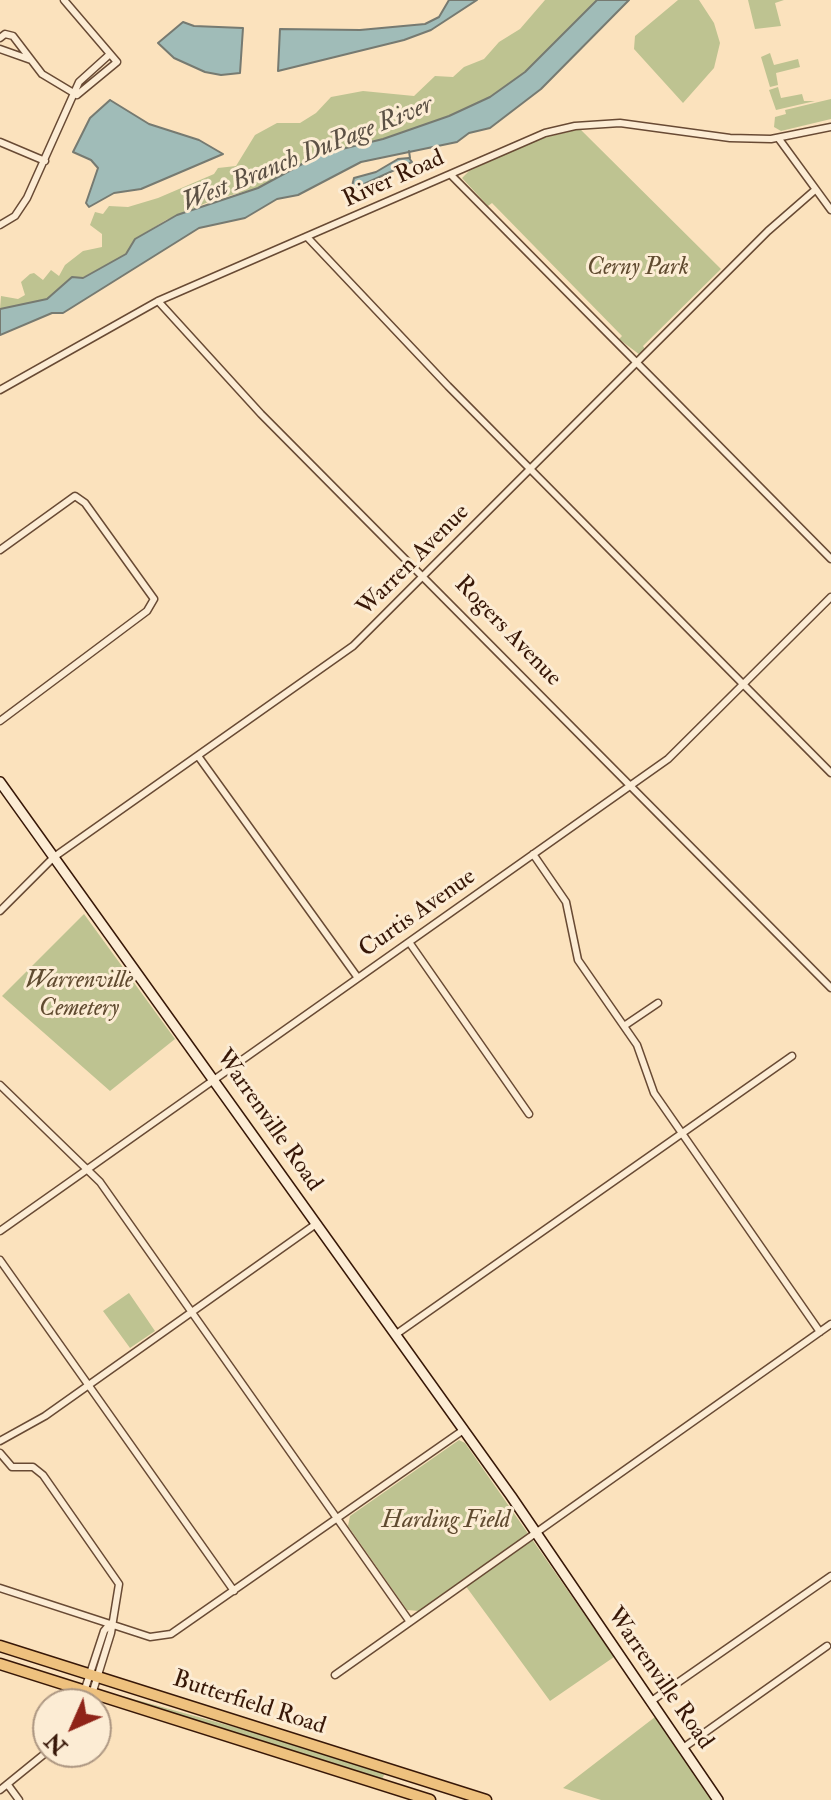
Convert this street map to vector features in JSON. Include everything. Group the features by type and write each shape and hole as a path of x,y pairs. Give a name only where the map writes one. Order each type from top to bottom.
{"main road":[{"name":"Warrenville Road","path":"0,782 395,1335 718,1800"},
{"name":"Butterfield Road","path":"0,1646 486,1800"},
{"name":"Butterfield Road","path":"0,1664 66,1688"},
{"name":"Butterfield Road","path":"112,1703 430,1800"}],"street":[{"path":"64,0 117,62 77,95"},
{"path":"0,38 11,35 45,76 77,95"},
{"path":"0,49 31,60"},
{"path":"0,225 19,212 77,95 79,82 110,54"},
{"name":"River Road","path":"0,390 158,301 308,238 526,140 588,124 620,123 730,138 779,139 831,127"},
{"path":"779,139 831,210"},
{"path":"0,142 45,161"},
{"path":"451,175 831,559"},
{"name":"Warren Avenue","path":"0,911 54,857 353,646 768,231 815,190"},
{"path":"308,238 531,470 831,773"},
{"name":"Rogers Avenue","path":"158,301 261,414 425,575 831,988"},
{"path":"0,550 75,496 93,513 154,599 149,608 0,721"},
{"name":"Curtis Avenue","path":"0,1231 668,759 831,597"},
{"path":"198,756 358,978"},
{"path":"533,854 566,902 578,960 641,1053 650,1087 820,1332"},
{"path":"409,942 529,1114"},
{"path":"624,1026 658,1003"},
{"path":"395,1335 792,1056"},
{"path":"0,1085 87,1169 192,1312 410,1622"},
{"path":"0,1441 33,1424 89,1386 316,1224"},
{"path":"0,1260 234,1591"},
{"path":"335,1675 831,1324"},
{"path":"0,1588 159,1638 181,1628 462,1431"},
{"path":"0,1453 12,1467 33,1467 39,1471 115,1577 119,1592 90,1688"},
{"path":"650,1702 831,1576"},
{"path":"683,1748 827,1646"},
{"path":"0,1790 32,1765"},
{"path":"8,1785 19,1800"}],"green space":[{"path":"545,0 597,0 525,72 490,97 449,116 383,139 305,158 304,163 258,188 213,200 166,220 135,239 126,254 82,278 72,277 47,299 0,309 1,296 18,299 25,295 21,282 30,274 34,273 43,280 51,270 59,276 65,265 83,251 102,247 102,234 90,225 95,212 103,214 109,206 128,207 158,198 214,174 218,168 236,166 255,135 277,123 300,123 316,113 331,97 363,91 414,96 435,76 453,77 464,67 484,59 499,42 520,29"},
{"path":"678,0 699,0 714,23 720,43 714,68 683,103 634,49 635,36"},
{"path":"748,0 784,0 775,3 781,26 755,29"},
{"path":"770,53 774,65 798,59 800,67 776,73 778,85 770,87 761,57"},
{"path":"778,87 781,98 802,94 804,101 815,101 776,110 769,90"},
{"path":"831,99 831,119 781,131 774,127 775,117 786,114 785,110"},
{"name":"Cerny Park","path":"580,129 721,269 643,346 646,351 640,355 619,339 622,336 492,203 488,206 462,178 469,171 536,140"},
{"name":"Warrenville Cemetery","path":"84,914 175,1039 110,1091 2,996"},
{"path":"129,1293 155,1331 130,1348 103,1311"},
{"name":"Harding Field","path":"459,1440 465,1443 614,1657 550,1701 462,1581 419,1611 407,1610 348,1526 350,1516"},
{"path":"115,1694 278,1739 385,1772 382,1780"},
{"path":"655,1717 712,1800 601,1800 563,1788"}],"water":[{"path":"449,0 477,0 431,30 404,40 278,71 280,29 360,30 425,24 439,17"},
{"path":"597,0 629,0 541,89 490,128 469,133 457,142 361,162 298,195 277,199 245,218 199,228 63,313 52,313 0,335 0,309 47,299 72,277 83,278 126,254 135,239 177,215 258,188 304,163 305,158 383,139 449,116 490,97 525,72"},
{"path":"183,22 194,26 243,28 240,73 221,75 205,72 174,58 158,43"},
{"path":"110,100 149,124 199,140 223,154 141,189 114,193 89,207 86,203 98,168 91,160 73,152 90,118"},
{"path":"409,158 412,162 351,190 354,178 376,172 398,159"}],"waterway":[{"path":"409,151 410,158"}],"water label":[{"name":"West Branch DuPage River","path":"308,155"}]}
